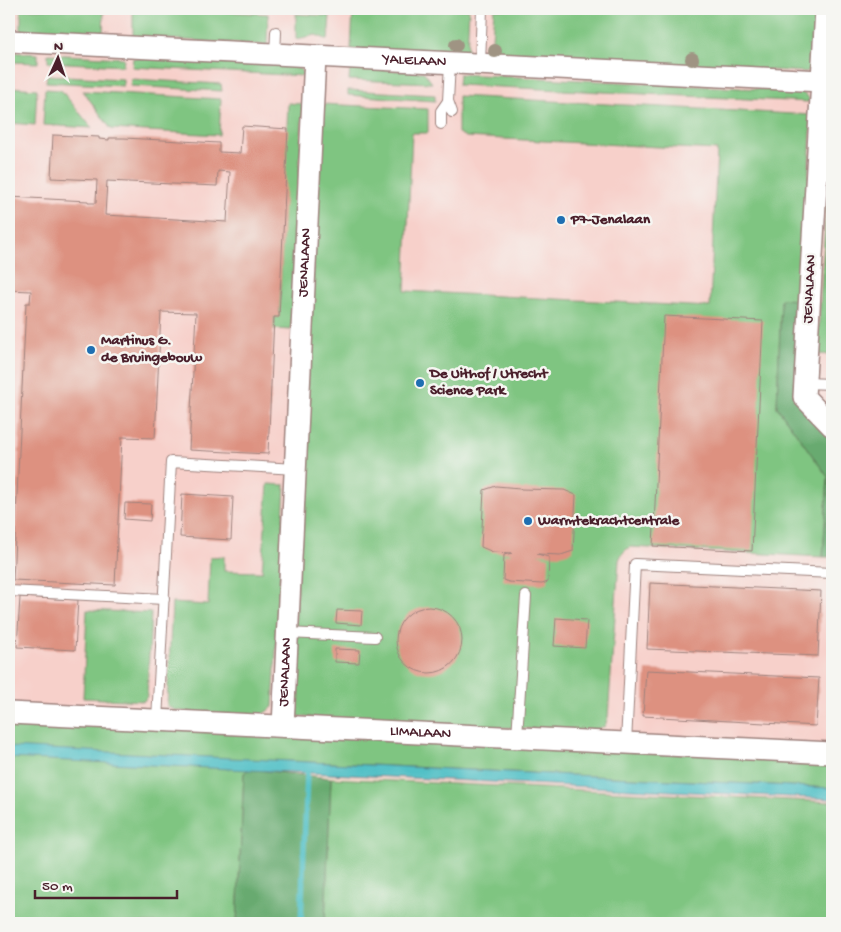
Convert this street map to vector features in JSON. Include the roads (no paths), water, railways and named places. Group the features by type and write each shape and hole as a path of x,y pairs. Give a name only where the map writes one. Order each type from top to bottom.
{"street":[{"name":"JENALAAN","path":"826,9 804,397 832,426"},
{"name":"YALELAAN","path":"9,41 822,81"},
{"name":"JENALAAN","path":"282,726 315,56"},
{"name":"LIMALAAN","path":"9,713 832,753"}],"lane":[{"path":"480,64 482,9"},
{"path":"275,54 276,32"},
{"path":"450,63 448,101 452,112"},
{"path":"441,124 441,111 448,101"},
{"path":"805,383 832,384"},
{"path":"157,720 171,462 296,469"},
{"path":"626,743 635,564 832,573"},
{"path":"9,591 164,599"},
{"path":"517,737 526,596"},
{"path":"287,633 375,637"}],"water":[{"path":"9,747 832,788 832,799 9,758"}],"waterway":[{"path":"301,923 307,773"}],"place":[{"name":"P7-Jenalaan","path":"561,220"},
{"name":"Martinus G. de Bruingebouw","path":"91,350"},
{"name":"De Uithof / Utrecht Science Park","path":"420,383"},
{"name":"Warmtekrachtcentrale","path":"528,521"}]}
